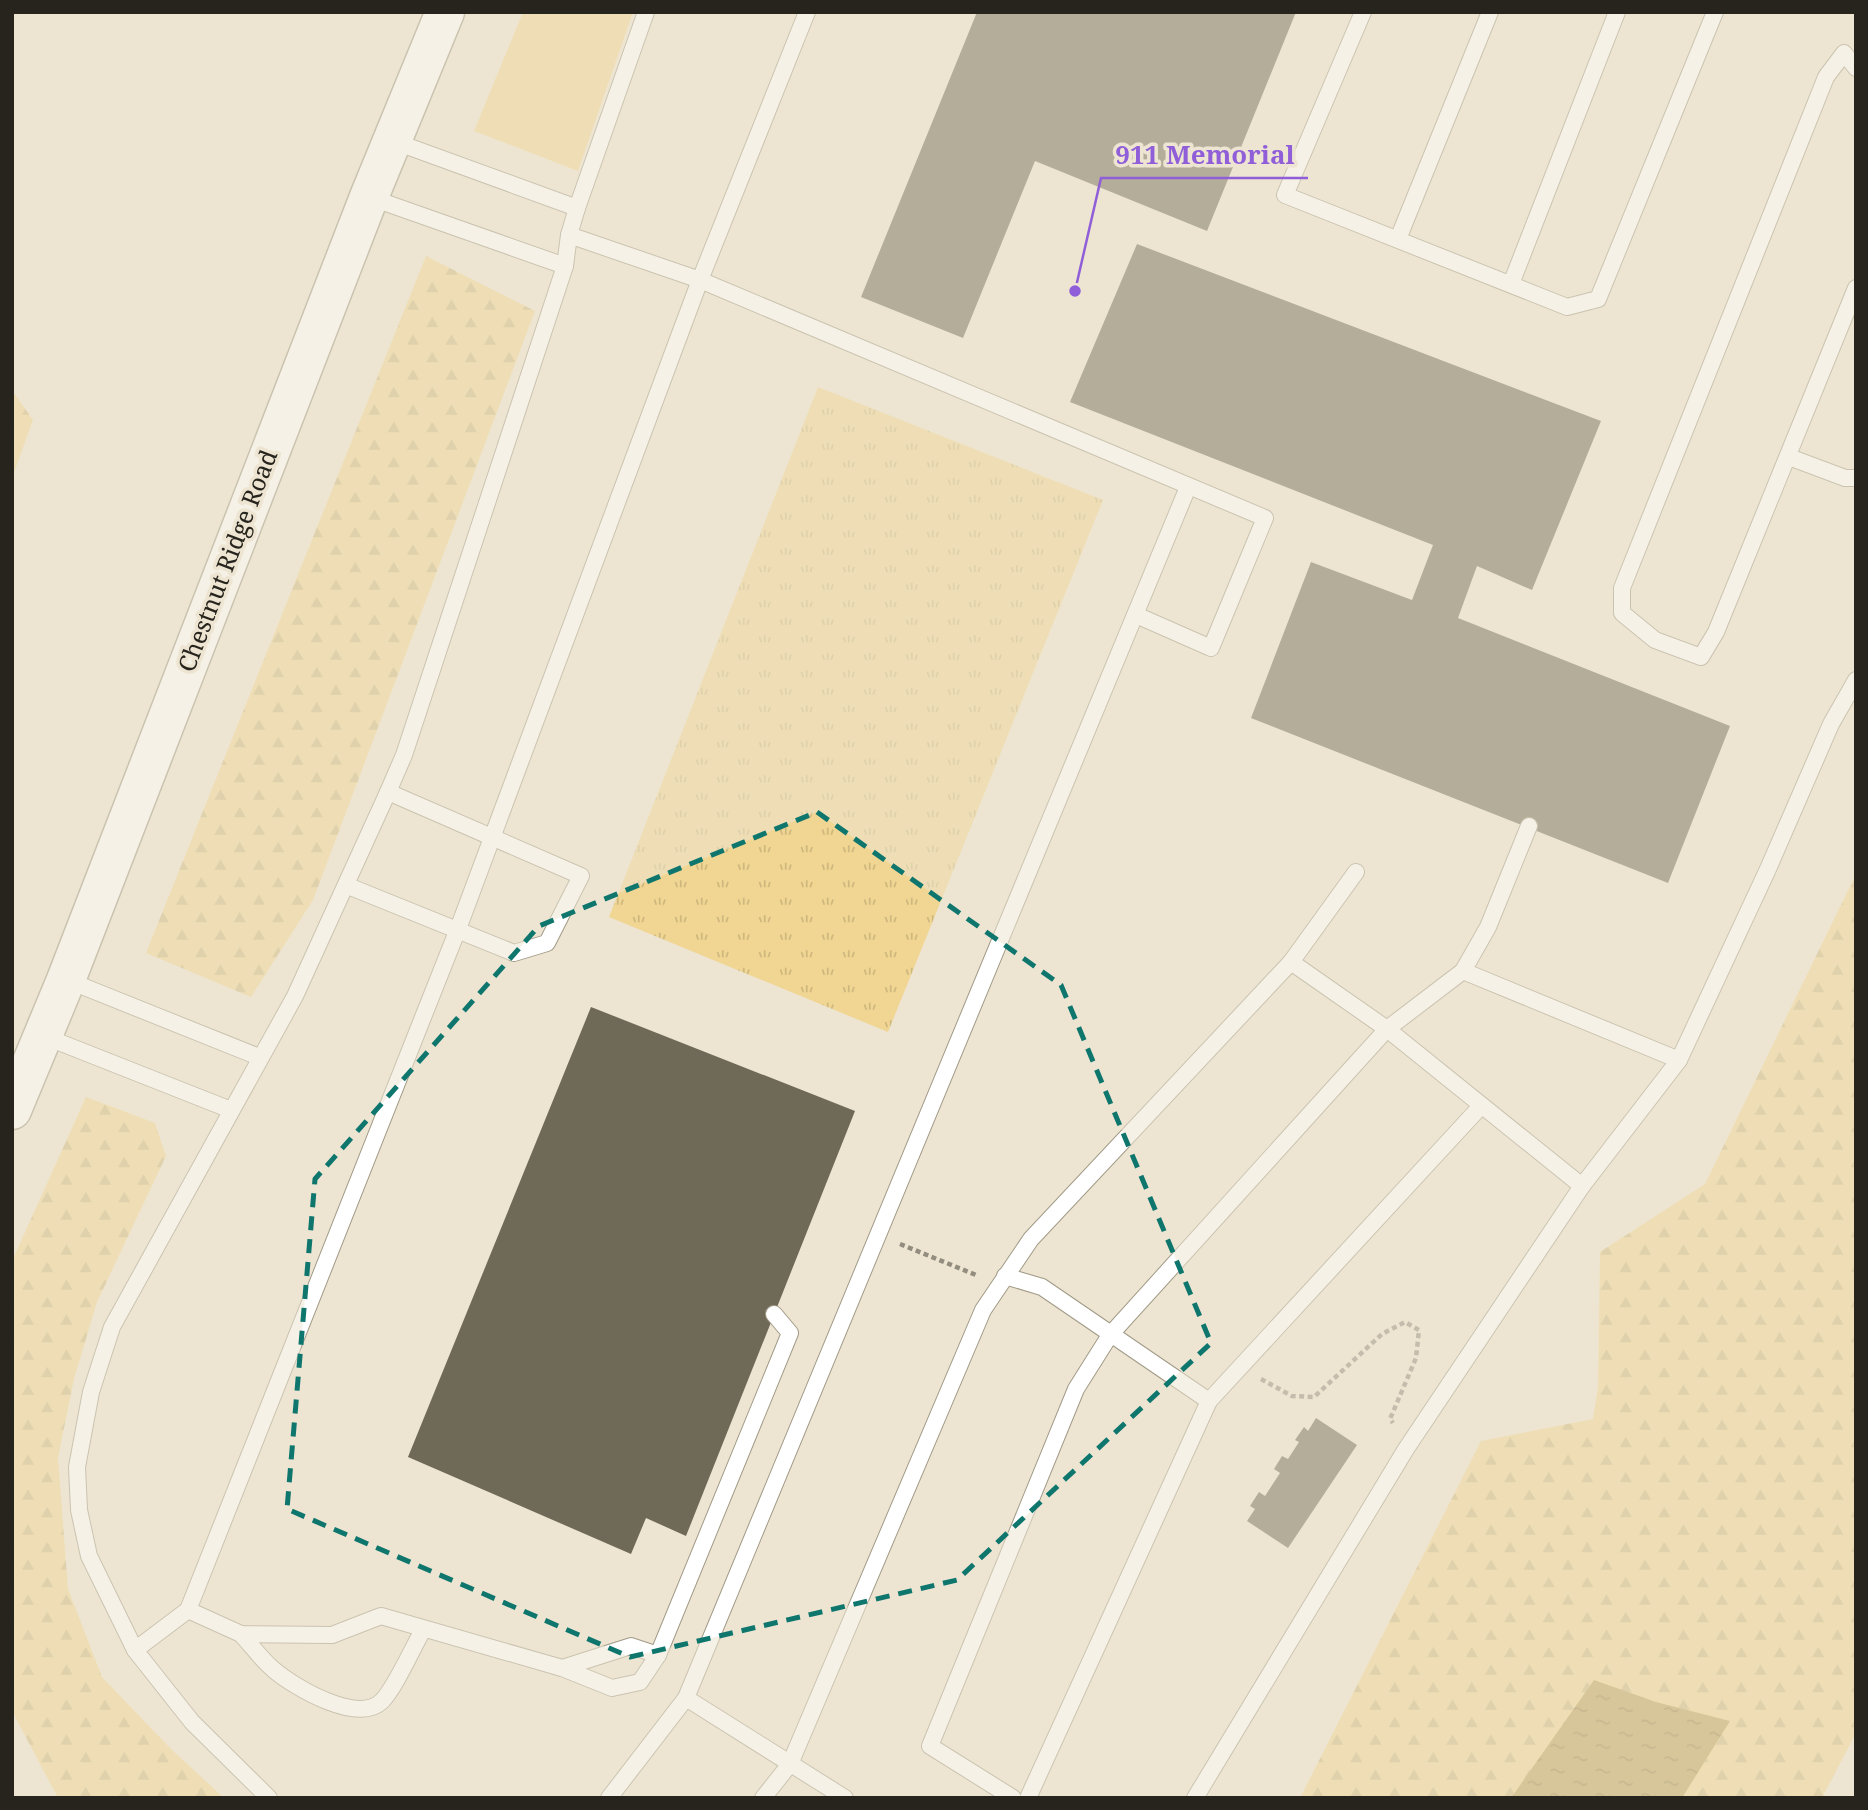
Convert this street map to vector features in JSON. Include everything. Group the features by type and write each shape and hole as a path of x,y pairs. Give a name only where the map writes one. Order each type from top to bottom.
{"street":[{"name":"Chestnut Ridge Road","path":"12,1110 66,980 369,197 445,12"}],"lane":[{"path":"269,1798 192,1722 135,1650 89,1556 79,1510 77,1467 91,1392 112,1327 295,996 348,886 404,755 565,266 569,235 577,208 646,12"},
{"path":"135,1650 188,1610 458,929 700,280 807,12"},
{"path":"1363,12 1286,195 1567,307 1598,299 1715,12"},
{"path":"1398,239 1490,12"},
{"path":"1511,284 1618,12"},
{"path":"1856,68 1844,54 1826,76 1622,588 1622,613 1655,640 1701,657 1716,632 1856,288"},
{"path":"393,141 577,208"},
{"path":"369,197 565,266"},
{"path":"569,235 700,280 1265,518 1211,648 1136,615"},
{"path":"1789,457 1845,478 1856,478"},
{"path":"609,1798 686,1698 1188,487"},
{"path":"1195,1798 1406,1449 1582,1186 1679,1060 1768,869 1831,724 1856,680"},
{"path":"348,886 514,953 547,943 581,876 388,792"},
{"path":"1013,1798 930,1746 1076,1389 1110,1335 1387,1029 1463,971 1488,927 1529,826"},
{"path":"763,1798 790,1764 983,1310 1031,1239 1291,962 1356,872"},
{"path":"1291,962 1387,1029 1582,1186"},
{"path":"1463,971 1679,1060"},
{"path":"66,980 259,1057"},
{"path":"41,1035 230,1110"},
{"path":"1028,1798 1209,1401 1481,1106"},
{"path":"1007,1274 1042,1287 1209,1401"},
{"path":"241,1634 332,1634 381,1616 422,1630 562,1668 612,1688 640,1682 658,1654 790,1333 774,1314"},
{"path":"188,1610 241,1634 273,1670 316,1698 354,1707 370,1708 383,1701 422,1630"},
{"path":"562,1668 631,1646 658,1654"},
{"path":"686,1698 845,1798"}],"path":[{"path":"878,1235 979,1277 1007,1274"},
{"path":"1232,1378 1262,1380 1292,1396 1314,1397 1382,1334 1405,1322 1419,1330 1416,1358 1390,1419 1400,1432"}],"highlighted area":[{"path":"817,812 1061,985 1211,1343 957,1580 630,1657 287,1509 315,1179 539,926"}],"green space":[{"path":"523,12 633,12 578,171 474,131"},
{"path":"426,256 535,311 313,900 251,997 146,953"},
{"path":"818,387 1103,500 888,1032 609,917"},
{"path":"12,390 33,420 12,478"},
{"path":"1856,874 1856,1733 1822,1798 1300,1798 1481,1441 1593,1419 1598,1387 1600,1252 1705,1184"},
{"path":"86,1097 155,1123 166,1156 97,1302 74,1379 58,1458 68,1589 102,1677 171,1749 224,1798 58,1798 12,1711 12,1261"}],"water":[{"path":"1594,1680 1656,1702 1730,1721 1682,1798 1511,1798"}],"building":[{"path":"977,12 1296,12 1207,231 1035,161 963,338 861,297"},
{"path":"1137,244 1601,421 1532,590 1477,566 1458,618 1730,726 1668,883 1251,718 1311,562 1412,600 1433,545 1070,402"},
{"path":"591,1007 855,1111 686,1536 646,1518 631,1554 408,1457"},
{"path":"1316,1418 1357,1445 1288,1548 1247,1521 1255,1509 1250,1506 1259,1492 1265,1496 1280,1473 1274,1469 1282,1456 1288,1459 1299,1442 1295,1440 1304,1427 1308,1431"}],"place":[{"name":"911 Memorial","path":"1075,291"}]}
